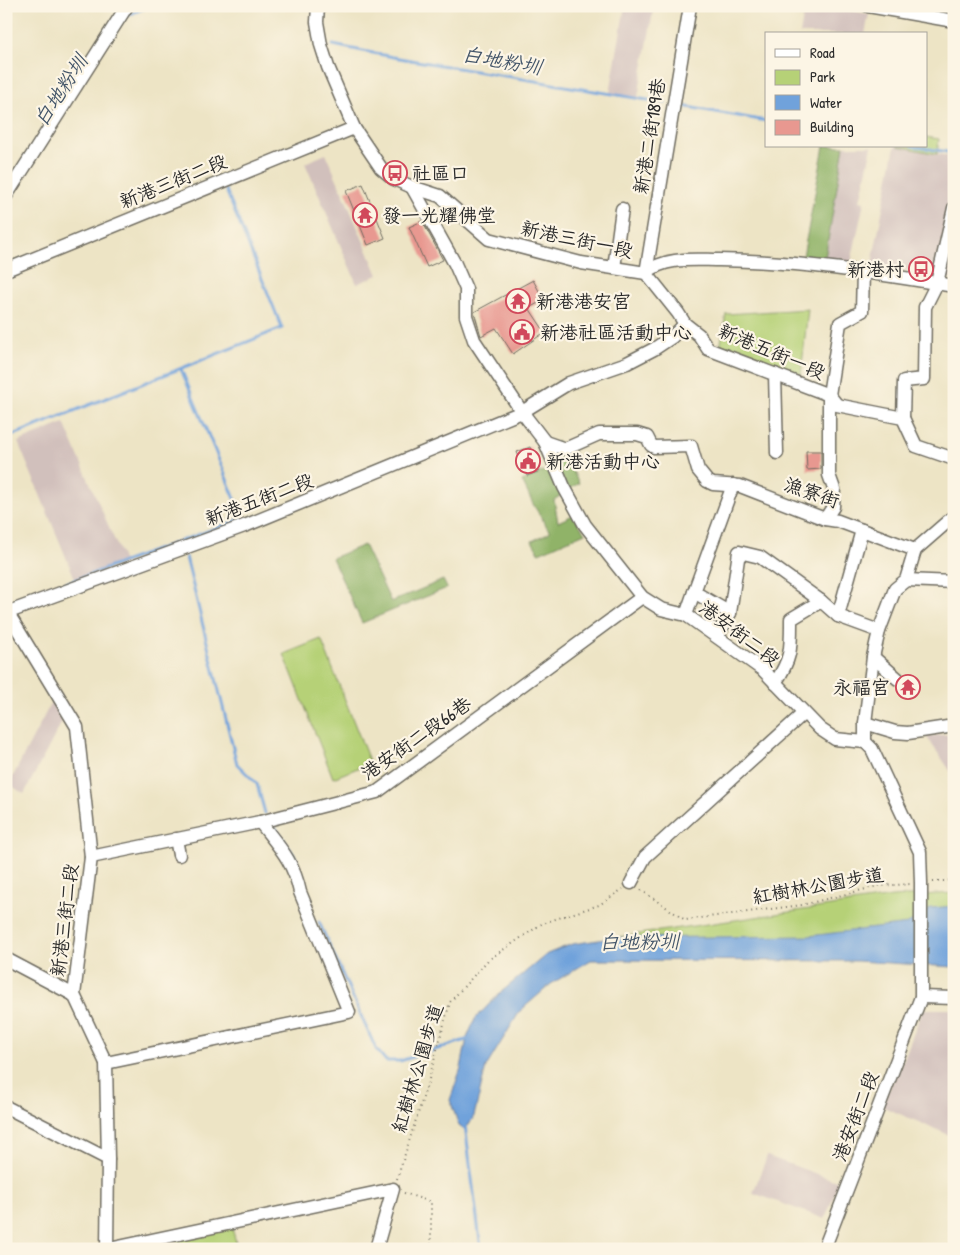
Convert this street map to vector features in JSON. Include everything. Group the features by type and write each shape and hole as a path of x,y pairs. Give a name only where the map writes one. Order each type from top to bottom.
{"street":[{"path":"6,196 127,6"},
{"name":"新港三街一段","path":"318,6 316,12 318,34 328,67 354,128 382,168 394,179 440,196 489,240 581,263 646,272 653,267 682,260 766,261 863,271 954,286"},
{"name":"新港二街189巷","path":"646,272 690,6"},
{"path":"868,6 954,21"},
{"name":"新港三街二段","path":"6,270 354,128"},
{"name":"港安街二段","path":"412,187 455,264 466,289 466,316 474,340 544,442 564,487 585,526 642,597 661,609 691,619 763,670 820,729 835,739 865,742"},
{"path":"954,208 937,283 925,308 924,379 904,381 903,418 916,446 954,459"},
{"path":"614,268 622,209"},
{"path":"825,519 832,506 834,489 830,475 829,395 840,323 862,311 863,271"},
{"name":"新港五街一段","path":"646,272 685,324 699,335 708,349 829,395 836,405 903,418"},
{"path":"522,412 569,383 626,363 654,349 672,337 685,324"},
{"path":"775,374 777,453"},
{"name":"新港五街二段","path":"7,612 247,525 522,412"},
{"name":"漁寮街","path":"544,442 565,449 599,434 641,434 654,446 691,446 702,477 713,484 740,486 825,519 838,521 916,550"},
{"path":"733,485 694,592 691,619 720,632 730,613 739,552 760,557 821,601 838,616 879,631"},
{"path":"954,516 916,550 906,580 895,589 879,631 873,657 865,723 865,742 872,749 920,852 921,997 954,998"},
{"path":"838,616 862,530"},
{"path":"906,580 954,582"},
{"path":"694,592 730,613"},
{"name":"港安街二段66巷","path":"91,857 260,822 377,792 642,597"},
{"path":"775,683 783,671 791,651 791,619 821,601"},
{"name":"新港三街二段","path":"7,612 77,727 91,857 74,994 106,1063 108,1249"},
{"path":"873,657 898,680"},
{"path":"632,883 645,857 804,712"},
{"path":"865,723 895,732 908,733 954,726"},
{"path":"106,1063 349,1012 300,892 296,873 288,859 260,822"},
{"path":"176,839 179,855"},
{"path":"6,959 74,994"},
{"name":"港安街二段","path":"824,1249 921,997"},
{"path":"6,1107 108,1159"},
{"path":"108,1249 393,1189 376,1249"}],"path":[{"name":"紅樹林公園步道","path":"393,1189 450,1002 488,960 543,923 599,905 632,883 685,920 802,905 878,886 954,880"},
{"path":"393,1189 431,1202 431,1249"}],"shaded area":[{"path":"625,6 654,6 638,97 610,93"},
{"path":"805,6 826,6 869,14 865,32 800,32"},
{"path":"844,148 872,148 860,201 864,202 851,263 825,258"},
{"path":"895,148 906,148 954,157 954,279 872,264"},
{"path":"326,154 378,275 357,284 305,163"},
{"path":"64,423 125,564 76,581 18,442"},
{"path":"53,699 65,716 24,794 9,784"},
{"path":"954,734 954,776 926,736"},
{"path":"923,1009 954,1009 954,1137 881,1106 905,1056"},
{"path":"767,1156 839,1182 825,1219 753,1193"}],"green space":[{"path":"928,137 939,139 937,154 907,148 928,148"},
{"path":"824,148 844,148 825,258 803,256"},
{"path":"808,309 801,375 720,348 726,314"},
{"path":"557,441 579,483 554,500 558,522 573,515 585,533 539,553 532,541 550,532 522,481 556,466"},
{"path":"364,545 391,602 443,580 447,588 362,623 332,558"},
{"path":"321,639 370,763 333,778 284,654"},
{"path":"954,893 954,944 612,938 892,897"},
{"path":"232,1228 238,1249 180,1249 177,1239"}],"water":[{"path":"954,906 954,967 857,961 591,960 551,984 520,1011 486,1067 474,1116 469,1125 463,1129 459,1126 450,1100 461,1068 467,1038 475,1019 500,993 547,954 572,944 612,938 809,936 908,924 931,908"}],"building":[{"name":"發一光耀佛堂","path":"363,184 385,238 368,245 346,191"},
{"path":"422,221 443,260 427,267 409,227"},
{"path":"533,280 544,300 529,308 545,332 513,354 496,328 481,336 474,312"},
{"name":"新港活動中心","path":"530,447 540,471 527,476 517,452"},
{"path":"806,451 821,451 821,469 807,470"}],"waterway":[{"name":"白地粉圳","path":"126,16 149,6"},
{"name":"白地粉圳","path":"333,45 665,103"},
{"name":"白地粉圳","path":"682,106 765,121"},
{"name":"白地粉圳","path":"924,148 954,153"},
{"path":"6,438 282,328 226,190"},
{"path":"15,602 243,518 181,369"},
{"path":"186,557 237,764 257,784 265,813"},
{"path":"275,827 295,857 297,865"},
{"path":"319,922 376,1049 386,1061 400,1061 469,1039"},
{"name":"白地粉圳","path":"465,1125 481,1249"}],"place":[{"name":"社區口","path":"395,173"},
{"name":"發一光耀佛堂","path":"365,215"},
{"name":"新港村","path":"921,269"},
{"name":"新港港安宮","path":"518,301"},
{"name":"新港社區活動中心","path":"522,332"},
{"name":"新港活動中心","path":"528,461"},
{"name":"永福宮","path":"908,687"}]}
